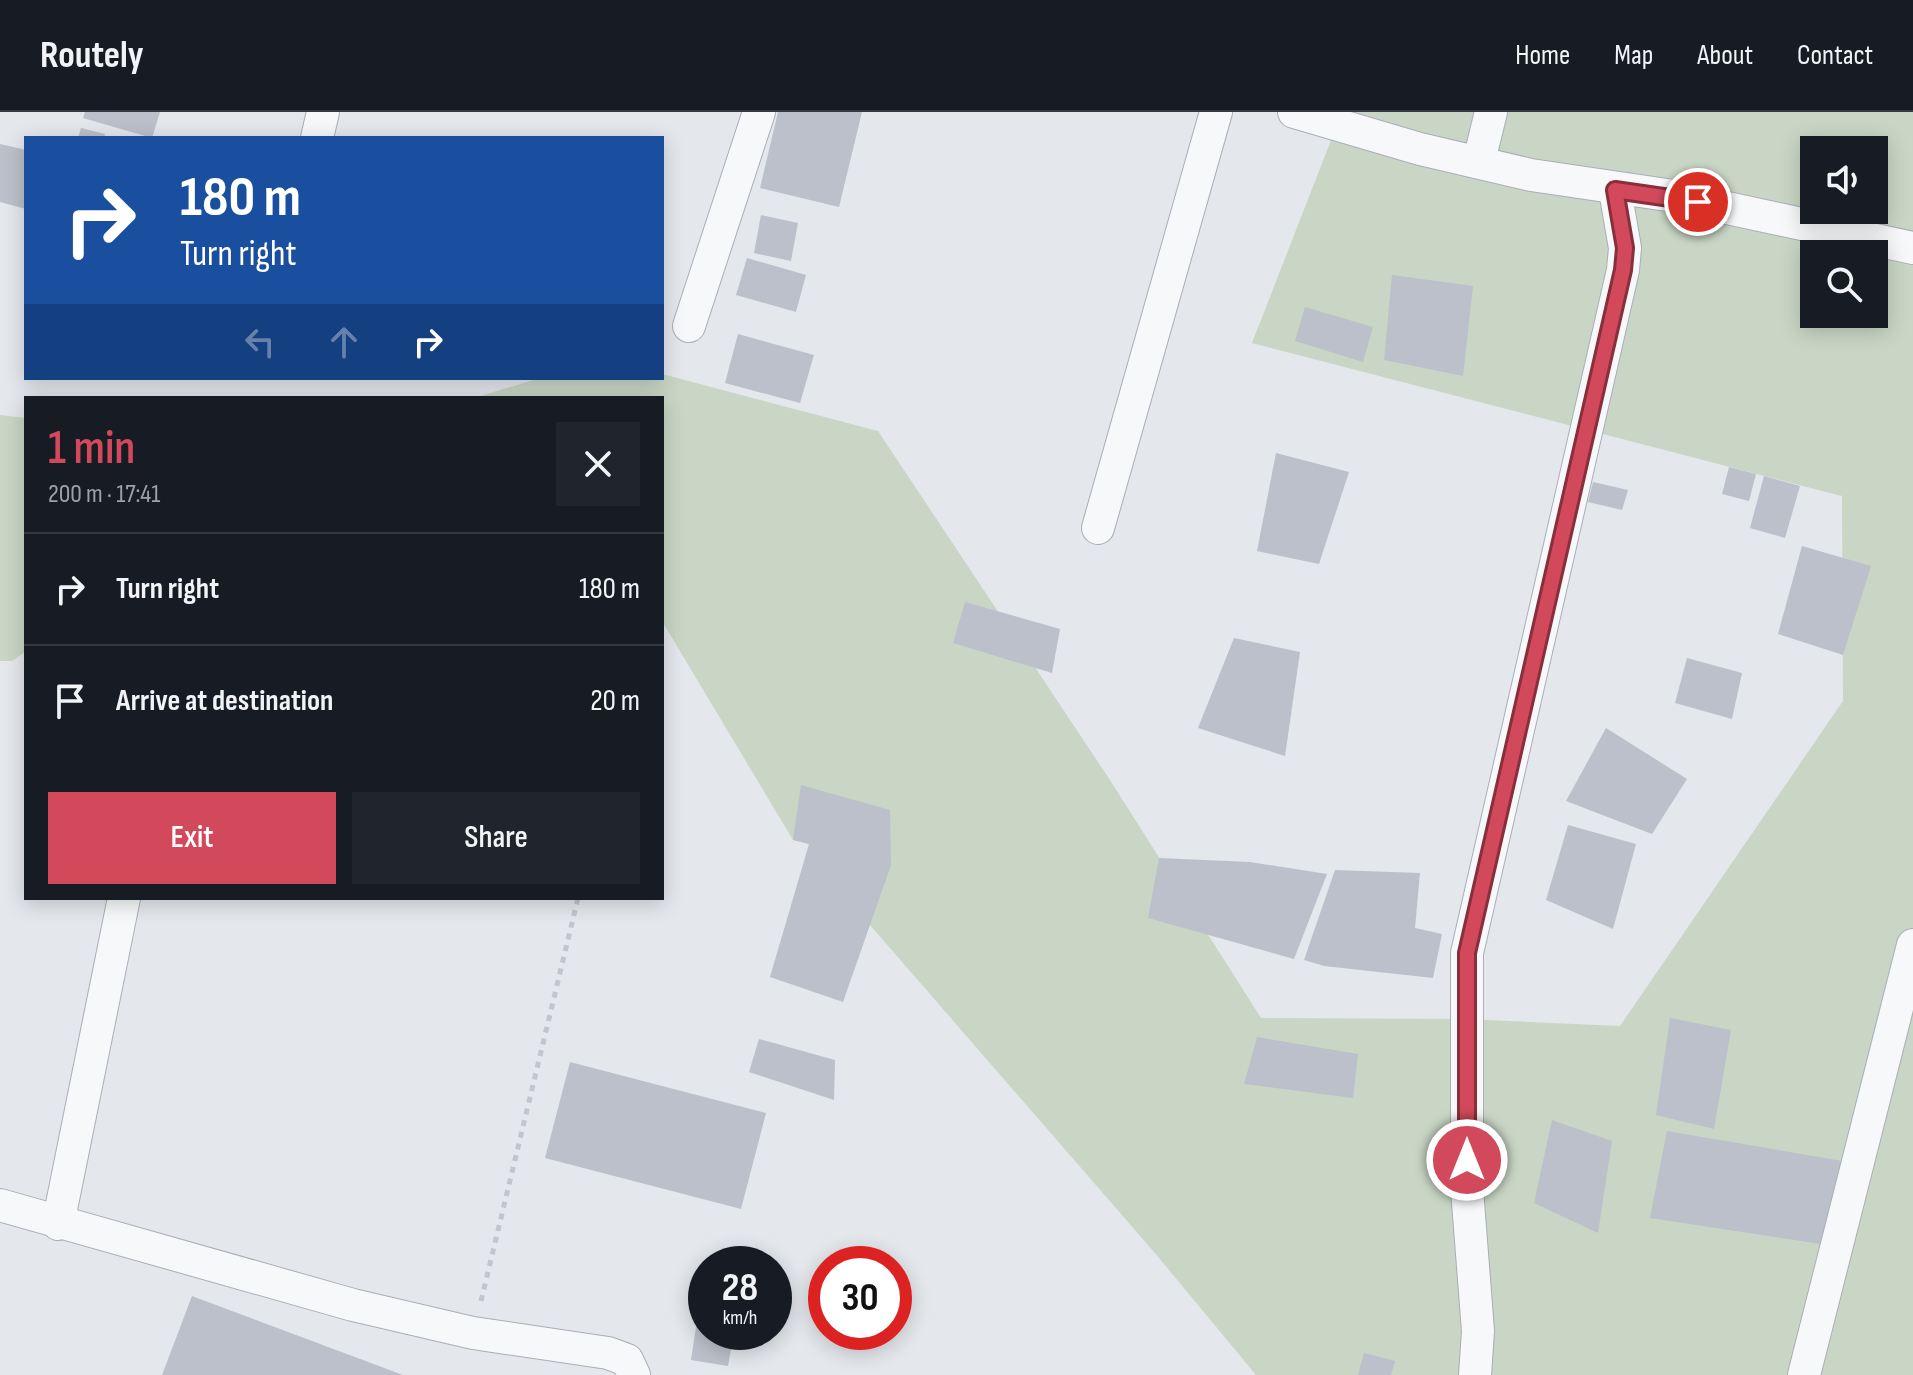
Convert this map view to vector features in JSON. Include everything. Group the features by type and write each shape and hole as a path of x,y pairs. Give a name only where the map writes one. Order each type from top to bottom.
{"street":[{"path":"317,136 323,112"},
{"path":"689,326 759,112"},
{"path":"1098,528 1216,112"},
{"path":"1294,112 1420,149 1531,175 1615,190 1667,195 1911,243"},
{"path":"1479,161 1491,112"},
{"path":"1475,1375 1478,1331 1467,1189 1467,953 1623,270 1625,248 1615,190"},
{"path":"58,1224 124,900"},
{"path":"1804,1375 1913,945"},
{"path":"0,1205 58,1224 353,1305 473,1333 608,1353 627,1360 634,1375"}],"path":[{"path":"473,1333 578,900"}],"green space":[{"path":"1342,112 1913,112 1913,1375 1256,1375 1154,1252 837,887 809,844 793,840 664,624 664,396 481,396 533,380 664,380 664,375 878,431 1108,777 1261,1018 1466,1019 1620,1026 1843,701 1842,496 1252,343"},
{"path":"0,415 24,418 24,652 12,661 0,661"}],"building":[{"path":"85,112 160,112 153,136 83,118"},
{"path":"778,112 862,112 839,207 760,188"},
{"path":"81,128 105,134 104,136 79,136"},
{"path":"0,144 24,150 24,208 0,202"},
{"path":"761,215 798,223 791,261 754,253"},
{"path":"747,258 806,275 796,312 736,295"},
{"path":"1392,275 1473,286 1463,376 1384,360"},
{"path":"1305,307 1373,327 1363,362 1295,341"},
{"path":"738,334 814,355 800,403 725,383"},
{"path":"1276,453 1349,472 1319,564 1257,551"},
{"path":"1729,467 1756,474 1749,501 1722,494"},
{"path":"1764,476 1800,486 1785,538 1750,528"},
{"path":"1593,482 1628,490 1622,510 1588,502"},
{"path":"1802,546 1871,566 1843,655 1778,634"},
{"path":"965,602 1060,629 1052,673 953,643"},
{"path":"1234,638 1300,652 1285,756 1198,728"},
{"path":"1687,658 1742,673 1732,719 1675,703"},
{"path":"1606,728 1687,779 1652,834 1566,801"},
{"path":"801,785 890,810 891,865 843,1002 770,977 809,844 793,840"},
{"path":"1568,825 1636,844 1613,929 1546,900"},
{"path":"1159,858 1250,862 1327,874 1294,959 1148,918"},
{"path":"1335,870 1420,873 1415,928 1442,934 1433,978 1324,966 1304,960"},
{"path":"1670,1018 1731,1030 1714,1129 1656,1115"},
{"path":"1257,1037 1358,1054 1353,1098 1244,1084"},
{"path":"759,1039 835,1060 834,1100 749,1072"},
{"path":"570,1062 766,1113 741,1209 545,1158"},
{"path":"1552,1120 1612,1141 1598,1233 1534,1203"},
{"path":"1667,1131 1854,1163 1834,1246 1650,1218"},
{"path":"192,1296 403,1375 162,1375"},
{"path":"693,1350 731,1350 728,1366 691,1360"},
{"path":"1364,1353 1395,1361 1391,1375 1358,1375"}],"route":[{"path":"1467,1160 1467,953 1581,443 1623,270 1625,248 1615,190 1667,195 1698,202"}]}
